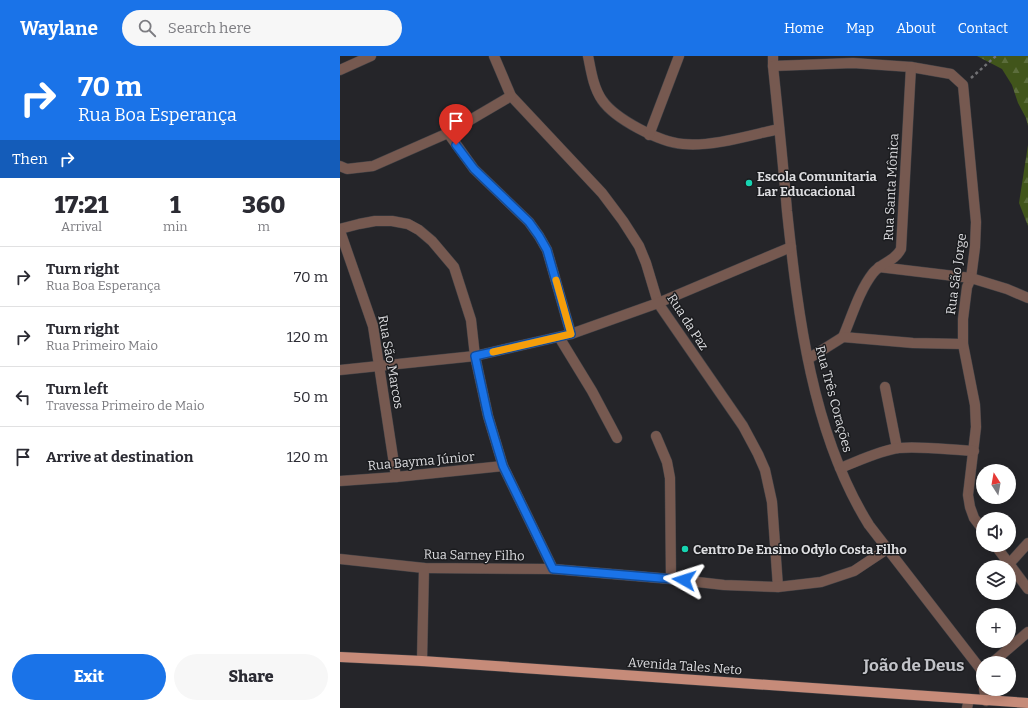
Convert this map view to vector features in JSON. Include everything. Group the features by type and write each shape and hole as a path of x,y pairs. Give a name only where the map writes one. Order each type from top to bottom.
{"main road":[{"name":"Avenida Tales Neto","path":"340,657 422,661 968,704 986,700 1028,703"}],"street":[{"path":"340,70 371,56"},
{"name":"Rua da Paz","path":"494,56 511,96 602,193 623,221 646,263 658,303 743,426 765,470 772,502 778,588"},
{"path":"588,56 594,80 601,99 614,113 649,134 683,144 711,143 779,129"},
{"path":"649,134 679,56"},
{"path":"773,61 853,63 912,67 951,74 963,85"},
{"name":"Rua Três Corações","path":"773,61 797,298 809,368 829,440 856,504 869,525 976,665"},
{"name":"Rua Santa Mônica","path":"843,337 863,289 873,273 879,267 897,256 901,249 912,67"},
{"name":"Rua São Jorge","path":"963,85 976,222 975,247 971,278 967,287 964,301 963,319 963,344 975,405 976,427 968,495 970,507 976,521"},
{"path":"340,166 347,169 373,166 448,133 511,96"},
{"path":"448,133 474,169 529,222 539,236 547,250 571,334"},
{"path":"340,230 375,221 392,221 408,224 419,230 432,241 454,267 471,320 475,356 488,416 503,466 553,569"},
{"name":"Rua São Marcos","path":"340,230 373,326 396,477"},
{"path":"340,370 475,356 571,334 658,303 791,247"},
{"path":"879,267 971,278 1007,289 1028,298"},
{"path":"559,337 592,391 617,438"},
{"path":"808,359 843,337 963,344"},
{"path":"885,387 898,448"},
{"path":"656,436 667,462 670,478 671,579"},
{"path":"840,468 898,448 974,451"},
{"name":"Rua Bayma Júnior","path":"340,480 396,477 503,466"},
{"path":"1013,560 1028,544"},
{"name":"Rua Sarney Filho","path":"340,559 424,568 553,569 724,585 778,588 821,582 835,578 854,571 887,549"},
{"path":"422,661 424,568"},
{"path":"1016,574 1028,590"},
{"path":"1000,656 1028,632"},
{"path":"985,696 986,700"}],"path":[{"path":"963,85 996,56"}],"green space":[{"path":"977,56 1028,56 1028,126 1012,85 1002,69"},
{"path":"1028,145 1028,226 1019,203"}],"slow traffic":[{"path":"493,352 571,334 556,280"}],"place":[{"name":"Escola Comunitaria Lar Educacional","path":"749,183"},
{"name":"Centro De Ensino Odylo Costa Filho","path":"685,549"}],"district":[{"name":"João de Deus","path":"914,665"}],"route":[{"path":"456,145 474,169 529,222 539,236 547,250 571,334 475,356 488,416 503,466 553,569 684,580"}]}
